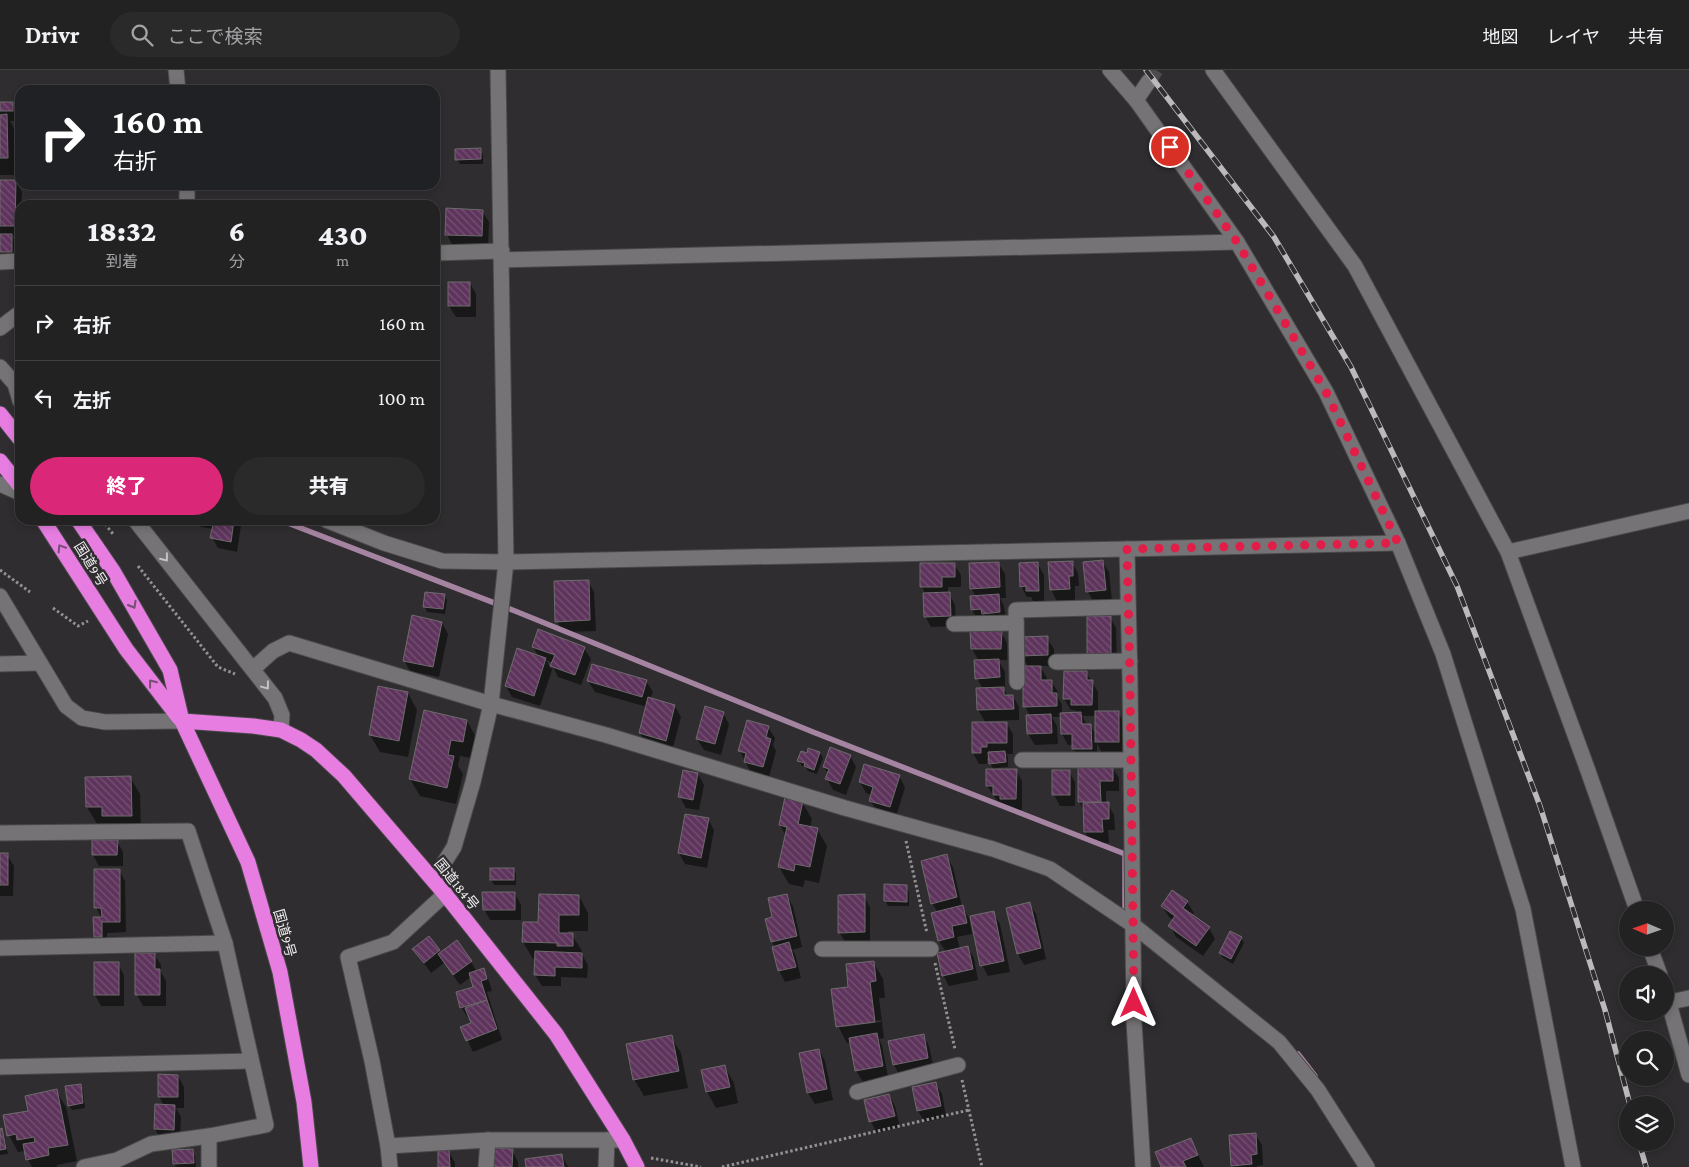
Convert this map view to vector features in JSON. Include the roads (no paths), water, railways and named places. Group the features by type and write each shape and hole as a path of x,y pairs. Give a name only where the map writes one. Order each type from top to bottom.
{"highway":[{"path":"0,414 15,432"},
{"path":"0,461 15,480"},
{"name":"国道9号","path":"46,525 126,649 182,721"},
{"name":"国道9号","path":"81,525 113,571 170,670 182,721 248,862 280,972 304,1102 311,1167"},
{"name":"国道184号","path":"182,721 281,730 316,750 344,776 445,894 556,1034 623,1140 634,1161"}],"street":[{"path":"176,70 178,85"},
{"path":"390,1167 388,1146 372,1060 348,956 393,942 445,894 442,866 454,847 473,782 491,704 506,562 498,70"},
{"path":"1110,70 1136,100 1237,242 1326,392 1398,543 1443,654 1523,909 1573,1167"},
{"path":"1213,70 1355,266 1508,552 1588,768 1634,901"},
{"path":"1136,100 1149,81"},
{"path":"440,253 502,256 1237,242"},
{"path":"0,262 15,261"},
{"path":"0,328 15,317"},
{"path":"0,366 15,384"},
{"path":"0,484 15,491"},
{"path":"1508,552 1689,511"},
{"path":"139,525 275,698 282,715 281,730"},
{"path":"339,525 384,543 442,561 506,562 1398,543"},
{"path":"1127,549 1134,1022 1143,1167"},
{"path":"0,596 66,706 82,718 105,722 182,721"},
{"path":"1017,682 1016,610 1128,607"},
{"path":"954,624 1016,623"},
{"path":"253,669 273,651 289,643 491,704 606,735 845,808 993,849 1050,869 1133,925 1279,1042 1318,1090 1367,1167"},
{"path":"1056,662 1130,661"},
{"path":"0,664 39,663"},
{"path":"1022,760 1131,760"},
{"path":"0,833 188,831 225,943 266,1125 209,1136 151,1144 117,1160 84,1167"},
{"path":"0,948 225,943"},
{"path":"822,950 931,949"},
{"path":"1674,997 1689,998"},
{"path":"1674,1021 1689,1075"},
{"path":"0,1066 251,1061"},
{"path":"857,1092 958,1066"},
{"path":"209,1136 209,1167"},
{"path":"388,1146 488,1140 623,1140"},
{"path":"486,1167 488,1140"},
{"path":"606,1167 607,1140"}],"waterway":[{"path":"293,525 515,611 813,732 1125,854 1125,910 1130,914"},
{"path":"1298,1054 1315,1076"}],"tunnel":[{"path":"1149,81 1156,70"}],"railway":[{"path":"1146,70 1274,237 1351,367 1457,586 1540,806 1605,1010 1628,1096"},
{"path":"1642,1151 1646,1167"}]}
